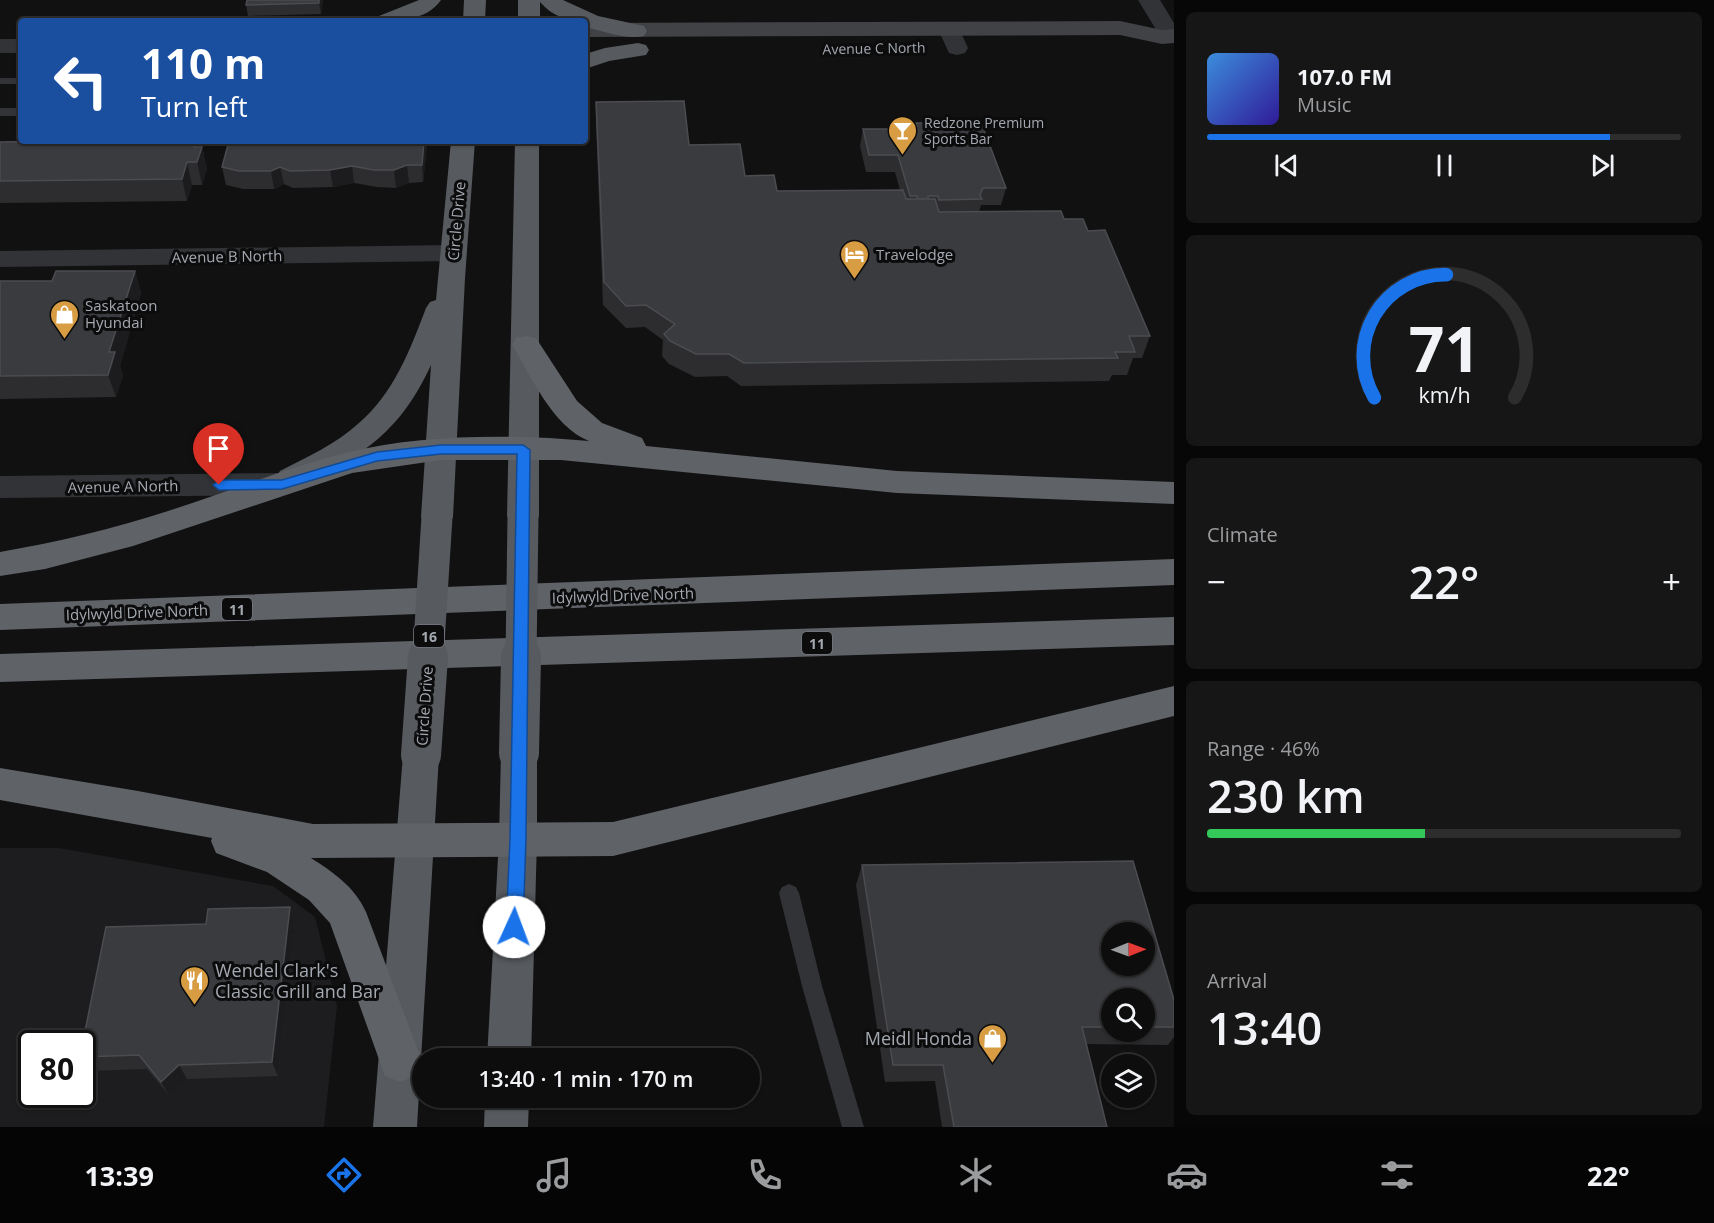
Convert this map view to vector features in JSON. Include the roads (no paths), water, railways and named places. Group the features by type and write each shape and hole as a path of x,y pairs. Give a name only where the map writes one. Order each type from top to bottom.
{"highway":[{"path":"394,18 426,5 430,0"},
{"path":"474,18 475,0"},
{"path":"529,0 529,18"},
{"path":"549,0 565,12 584,18"},
{"path":"588,19 616,28 637,40"},
{"path":"588,61 637,40"},
{"name":"Circle Drive","path":"395,1127 463,144"},
{"path":"509,1048 518,839 527,144"},
{"path":"282,484 368,432 402,395 427,342 453,266"},
{"path":"526,345 561,401 579,421 591,430 660,458"},
{"path":"0,564 53,555 177,521 282,484 377,457 441,449 561,449 897,482 1171,489"},
{"name":"Idylwyld Drive North","path":"0,617 1174,572"},
{"name":"11","path":"0,668 1168,631"},
{"path":"0,784 138,807 313,842 613,839 1174,701"},
{"path":"138,807 281,860 323,887 346,912 400,1061"},
{"path":"506,1127 507,1108"}],"main road":[{"name":"Avenue C North","path":"588,31 637,40 953,38 1131,46 1170,38"},
{"name":"Avenue C North","path":"588,50 637,40"}],"street":[{"path":"1149,0 1170,38"},
{"path":"0,46 18,46"},
{"name":"Avenue B North","path":"0,260 453,266"},
{"name":"Avenue A North","path":"0,487 282,484"}],"lane":[{"path":"0,81 18,81"},
{"path":"0,112 18,112"},
{"path":"789,893 812,986 853,1127"}],"place":[{"name":"Redzone Premium Sports Bar","path":"903,156"},
{"name":"Travelodge","path":"855,280"},
{"name":"Saskatoon Hyundai","path":"64,340"},
{"name":"Wendel Clark's Classic Grill and Bar","path":"194,1006"},
{"name":"Meidl Honda","path":"993,1064"}]}
